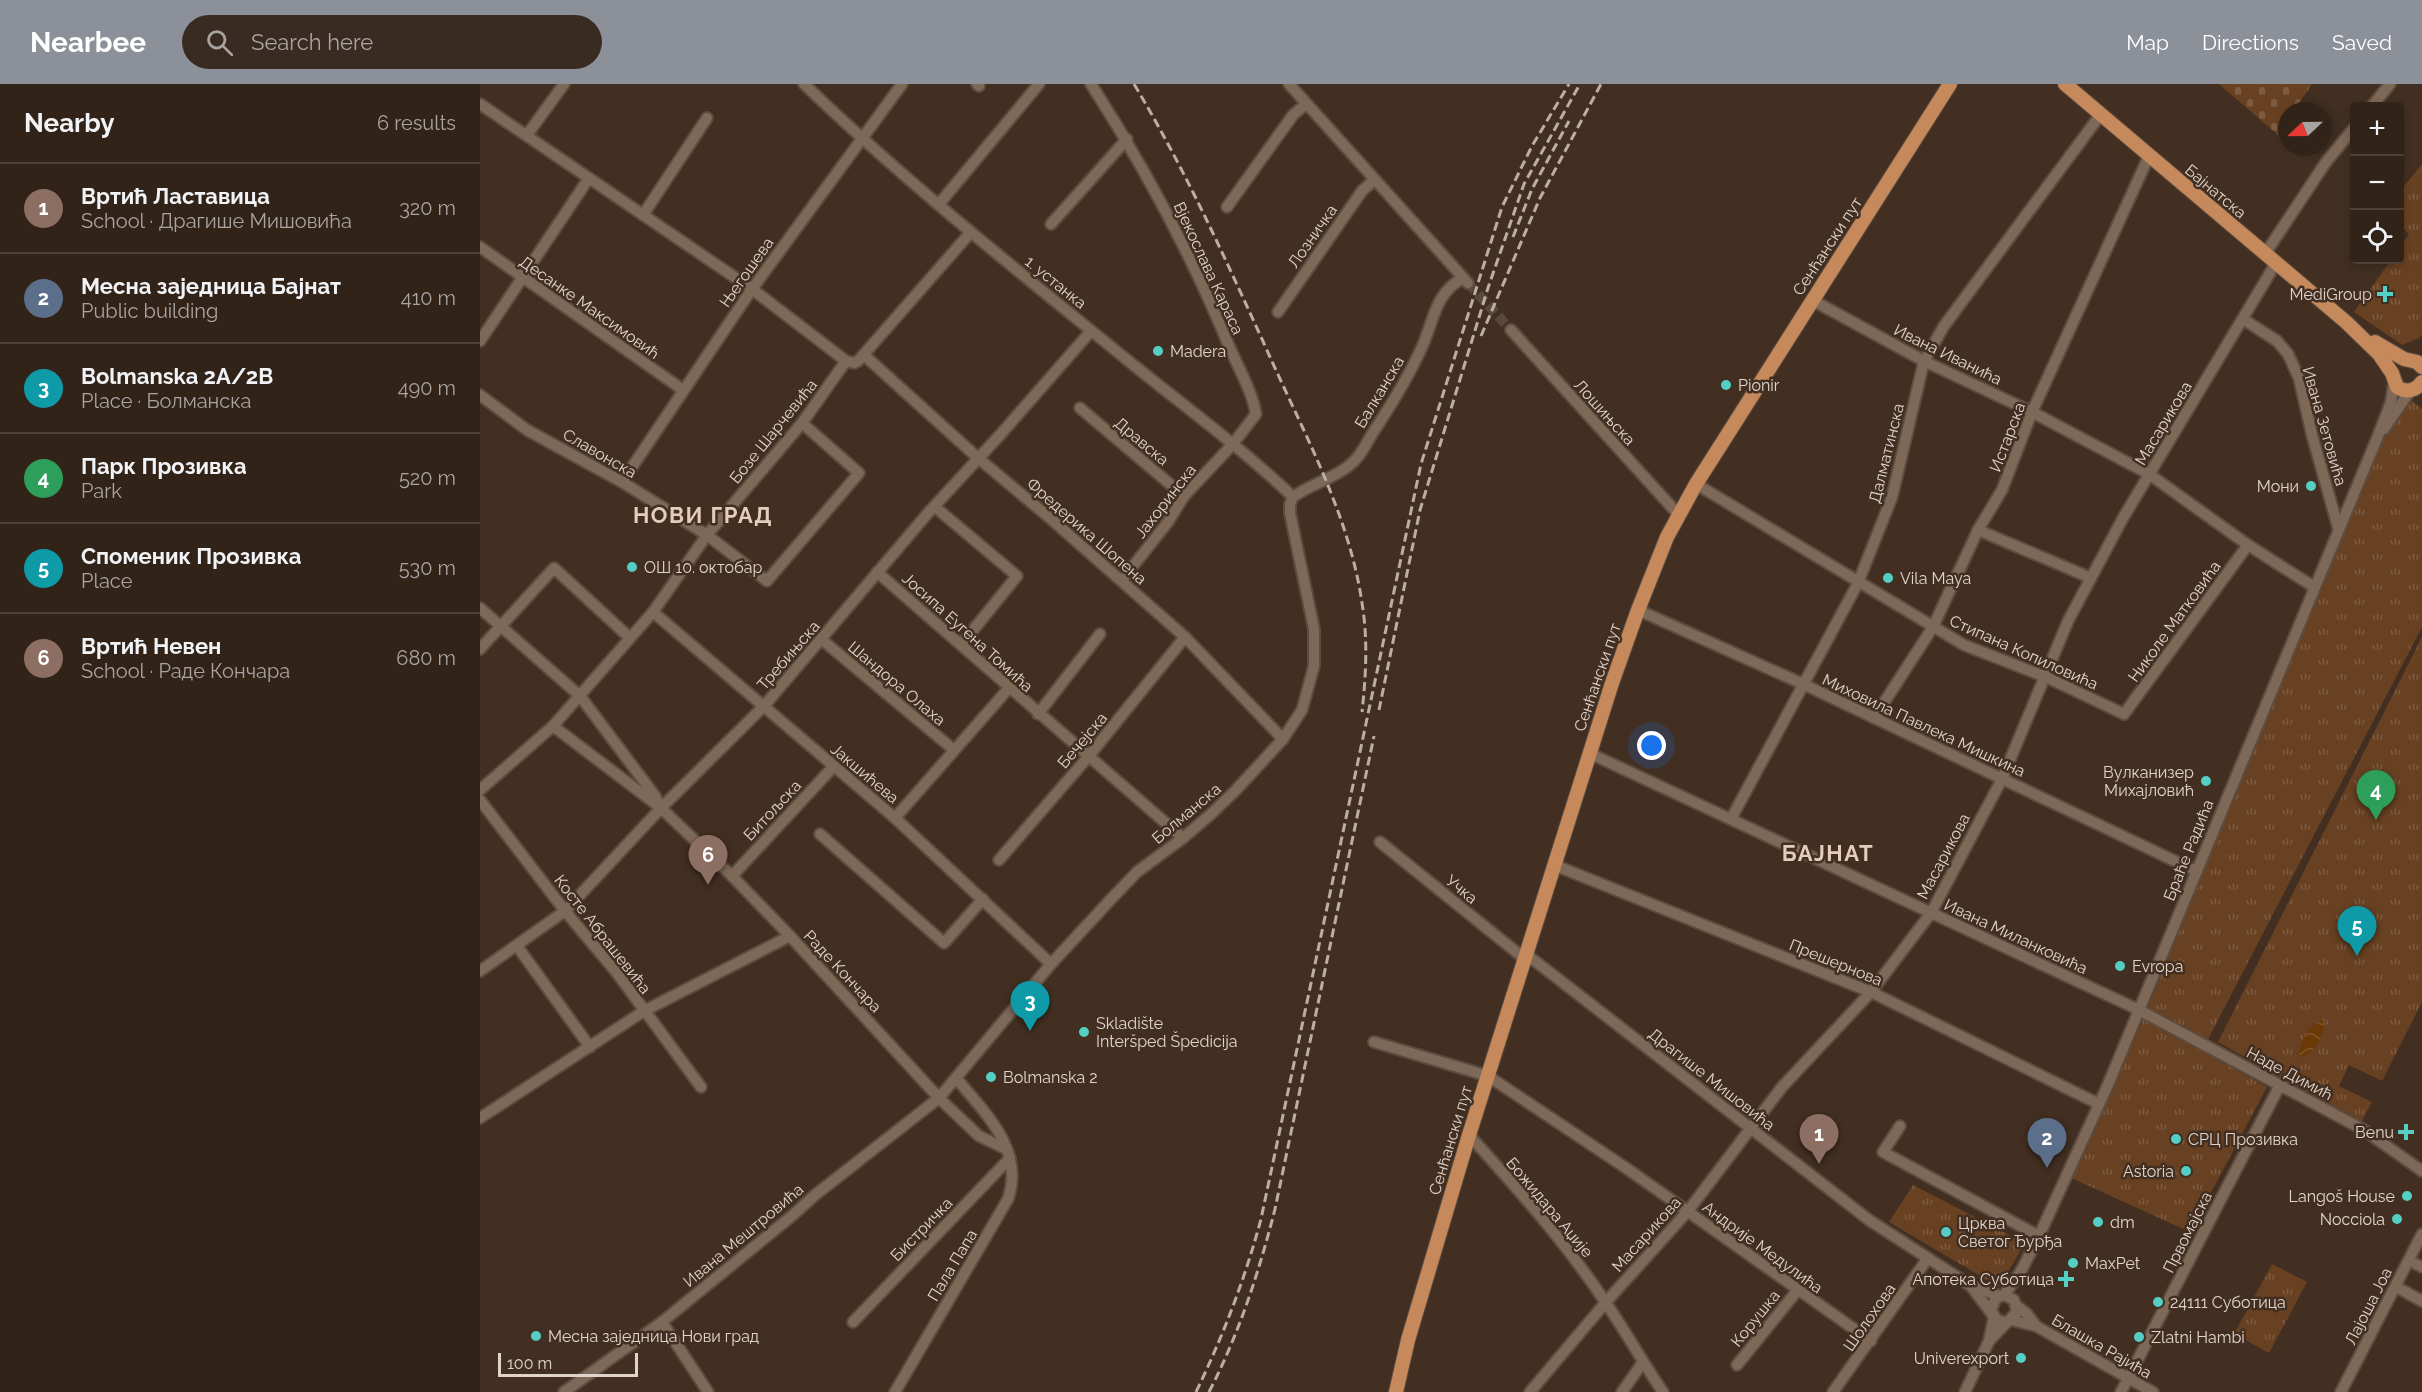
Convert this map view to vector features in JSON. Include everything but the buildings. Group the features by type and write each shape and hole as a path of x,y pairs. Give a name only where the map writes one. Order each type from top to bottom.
{"main road":[{"name":"Сенћански пут","path":"1396,1392 1408,1340 1469,1135 1589,753 1638,610 1678,514 1950,84"},
{"name":"Бајнатска","path":"2065,84 2346,322 2379,354 2401,389 2417,390"},
{"name":"Бајнатска","path":"2346,322 2384,349 2404,359 2413,360 2422,367"},
{"path":"2393,378 2396,364 2404,359"},
{"name":"Сенћански пут","path":"1387,1392 1408,1340"}],"street":[{"path":"527,135 564,84"},
{"name":"1. устанка","path":"804,84 861,139 971,232 1293,497"},
{"name":"Његошева","path":"622,482 752,289 902,84"},
{"path":"939,204 1039,84"},
{"name":"Вјекослава Караса","path":"1091,84 1126,140 1181,239 1214,310 1256,414"},
{"path":"1288,84 1374,180"},
{"path":"2375,102 2390,84"},
{"path":"480,104 752,289 846,361 854,363 864,355 971,232"},
{"path":"1227,207 1293,115 1306,104"},
{"name":"Далматинска","path":"1731,819 1858,583 1892,496 1924,361 1944,326 2101,114"},
{"path":"643,215 707,118"},
{"name":"Масарикова","path":"1530,1392 1606,1302 1688,1211 1796,1071 1871,992 1930,913 2002,779 2068,621 2123,518 2243,320 2271,258 2326,162 2350,134"},
{"path":"1051,224 1126,140"},
{"name":"Истарска","path":"1874,718 1933,627 1978,530 2002,490 2032,412 2149,156"},
{"path":"480,341 589,178"},
{"name":"Балканска","path":"1293,497 1305,488 1339,472 1356,459 1400,391 1422,347 1441,298 1449,285 1465,281 1374,180"},
{"name":"Лозничка","path":"1278,312 1362,190 1374,180"},
{"name":"Десанке Максимовић","path":"480,247 683,390"},
{"name":"Ивана Иванића","path":"1812,300 1924,361 2032,412 2149,474 2248,544 2314,587"},
{"name":"Ивана Зетовића","path":"2243,320 2277,341 2288,354 2299,378 2312,435 2338,527"},
{"name":"Требињска","path":"480,971 565,911 661,808 764,706 877,572 1091,330"},
{"name":"Лошињска","path":"1511,330 1678,514"},
{"name":"Фредерика Шопена","path":"864,355 978,458 1122,580 1185,637 1282,739"},
{"name":"Бозе Шарчевића","path":"480,790 553,726 653,612 707,535 802,423 846,361"},
{"name":"Браће Радића","path":"2008,1299 2099,1104 2338,527 2378,436 2391,402 2393,378"},
{"name":"Браће Радића","path":"2378,436 2417,390"},
{"name":"Славонска","path":"480,395 527,430 622,482 707,535 767,581 859,473 802,423"},
{"name":"Дравска","path":"1080,408 1184,496"},
{"name":"Јахоринска","path":"1122,580 1168,522 1184,496 1232,445 1256,414"},
{"name":"Стипана Копиловића","path":"1696,484 1964,645 2046,677 2124,714"},
{"name":"Болманска","path":"939,1098 1051,964 1137,872 1183,838 1236,790 1282,739 1302,710 1314,666 1314,629 1290,513 1293,497"},
{"path":"935,507 1017,576 961,645"},
{"path":"1978,530 2091,578"},
{"name":"Николе Матковића","path":"2124,714 2248,544"},
{"path":"480,649 502,628 554,568 629,637"},
{"name":"Јосипа Еугена Томића","path":"877,572 1183,838"},
{"name":"Раде Кончара","path":"480,608 580,696 656,796 661,808"},
{"name":"Миховила Павлека Мишкина","path":"1638,610 1803,684 2196,871"},
{"name":"Јакшићева","path":"653,612 895,818 1051,964"},
{"name":"Јосипа Еугена Томића","path":"1038,714 1100,634"},
{"name":"Бечејска","path":"999,860 1088,757 1185,637"},
{"name":"Шандора Олаха","path":"821,639 954,750"},
{"path":"895,818 1009,688"},
{"name":"Раде Кончара","path":"553,726 661,808 790,936 939,1098 979,1136 1008,1153"},
{"name":"Ивана Миланковића","path":"1589,753 2137,1010"},
{"name":"Битољска","path":"732,876 834,766"},
{"name":"Косте Абрашевића","path":"480,800 565,911 617,973 701,1087"},
{"path":"820,834 944,943 983,899"},
{"name":"Учка","path":"1380,842 1525,957"},
{"name":"Прешернова","path":"1554,865 1871,992 2099,1104"},
{"path":"480,1118 644,1011 790,936"},
{"path":"517,946 590,1047"},
{"name":"Драгише Мишовића","path":"1525,957 1869,1220 1971,1286 2008,1299"},
{"name":"Наде Димић","path":"2137,1010 2364,1130 2422,1171"},
{"name":"Андрије Медулића","path":"1374,1042 1488,1076 1688,1211 1797,1291 1871,1341"},
{"path":"956,1078 998,1128 1008,1153"},
{"name":"Првомајска","path":"2121,1392 2280,1085"},
{"name":"Ивана Мештровића","path":"564,1392 662,1322 794,1215 814,1195 939,1098"},
{"path":"1900,1126 1883,1152 1920,1174 2039,1236"},
{"name":"Божидара Аџије","path":"1469,1135 1533,1207 1606,1302 1663,1392"},
{"name":"Бистричка","path":"853,1322 1008,1153"},
{"name":"Пала Папа","path":"895,1392 1008,1199 1014,1183 1008,1153"},
{"name":"Лајоша Јоа","path":"2341,1392 2422,1234"},
{"name":"Шолохова","path":"1833,1392 1928,1258"},
{"name":"Драгише Мишовића","path":"1971,1286 1993,1316"},
{"path":"2402,1290 2422,1301"},
{"name":"Корушка","path":"1737,1365 1797,1291"},
{"path":"1965,1392 1989,1341 1993,1316 1991,1305 2008,1299 2017,1312 1989,1341"},
{"name":"Блашка Рајића","path":"2008,1299 2027,1314 2036,1326"},
{"name":"Блашка Рајића","path":"1993,1316 2036,1326 2153,1392"},
{"path":"662,1322 708,1392"},
{"path":"1622,1392 1643,1362"}],"green space":[{"path":"2219,84 2312,84 2300,102 2278,102 2278,135"},
{"path":"2422,164 2422,334 2419,338 2402,345 2354,312 2388,264 2404,264 2404,242 2409,234 2404,230 2404,186"},
{"path":"2409,398 2422,409 2422,627 2202,1051 2267,1087 2190,1232 2069,1177 2141,1024 2379,442"},
{"path":"2422,637 2422,1002 2382,1081 2349,1065 2339,1086 2372,1102 2361,1122 2218,1042"},
{"path":"1913,1185 2025,1243 1999,1287 1889,1222"},
{"path":"2272,1264 2307,1282 2269,1353 2234,1334"}],"water":[{"path":"2320,1020 2323,1020 2321,1037 2311,1052 2301,1057 2299,1053 2306,1034"}],"tunnel":[{"path":"1468,283 1511,330"}],"railway":[{"path":"1134,84 1170,148 1220,247 1323,472 1347,537 1356,570 1364,617 1366,658 1362,712"},
{"path":"1196,1392 1233,1307 1261,1219 1421,464 1502,207 1532,146 1569,84"},
{"path":"1379,710 1420,510 1488,288 1524,184 1580,84"},
{"path":"1481,336 1540,198 1601,84"},
{"path":"1513,237 1532,189 1569,121"},
{"path":"1209,1392 1230,1348 1247,1302 1275,1209 1374,736"}],"place":[{"name":"MediGroup","path":"2385,294"},
{"name":"Madera","path":"1158,351"},
{"name":"Pionir","path":"1726,385"},
{"name":"Мони","path":"2311,486"},
{"name":"ОШ 10. октобар","path":"632,567"},
{"name":"Vila Maya","path":"1888,578"},
{"name":"Вулканизер Михајловић","path":"2206,781"},
{"name":"Парк Прозивка","path":"2376,820"},
{"name":"Вртић Невен","path":"708,885"},
{"name":"Споменик Прозивка","path":"2357,956"},
{"name":"Evropa","path":"2120,966"},
{"name":"Bolmanska 2A/2B","path":"1030,1031"},
{"name":"Skladište Interšped Špedicija","path":"1084,1032"},
{"name":"Bolmanska 2","path":"991,1077"},
{"name":"Benu","path":"2406,1132"},
{"name":"СРЦ Прозивка","path":"2176,1139"},
{"name":"Вртић Ластавица","path":"1819,1164"},
{"name":"Месна заједница Бајнат","path":"2047,1168"},
{"name":"Astoria","path":"2186,1171"},
{"name":"Langoš House","path":"2407,1196"},
{"name":"Nocciola","path":"2397,1219"},
{"name":"dm","path":"2098,1222"},
{"name":"Црква Светог Ђурђа","path":"1946,1232"},
{"name":"MaxPet","path":"2073,1263"},
{"name":"Апотека Суботица","path":"2066,1279"},
{"name":"24111 Суботица","path":"2158,1302"},
{"name":"Месна заједница Нови град","path":"536,1336"},
{"name":"Zlatni Hambi","path":"2139,1337"},
{"name":"Univerexport","path":"2021,1358"}],"district":[{"name":"НОВИ ГРАД","path":"703,515"},
{"name":"БАЈНАТ","path":"1828,853"}]}
